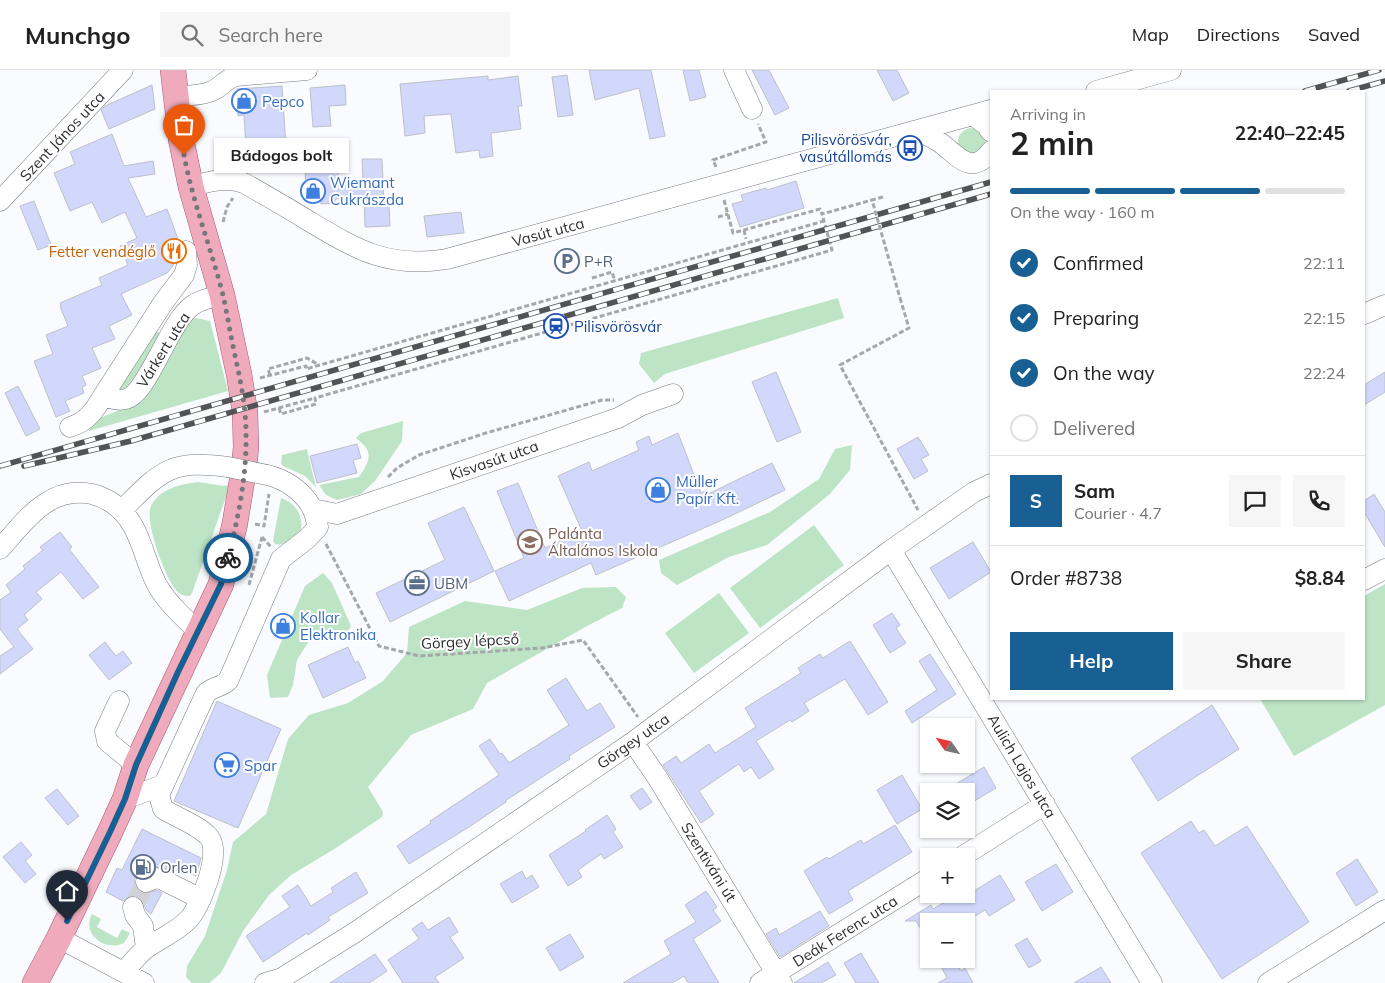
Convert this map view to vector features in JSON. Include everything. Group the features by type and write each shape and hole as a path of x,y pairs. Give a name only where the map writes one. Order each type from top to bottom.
{"main road":[{"path":"35,983 59,938 125,799 136,765 178,672 221,584 229,554 241,491 246,448 245,412 239,374 222,295 191,187 181,139 172,70"}],"street":[{"name":"Szent János utca","path":"0,201 123,70"},
{"path":"176,96 197,95 214,90 229,78 236,76 307,70"},
{"path":"734,70 752,109"},
{"path":"1100,90 1171,70"},
{"name":"Vasút utca","path":"191,187 206,182 222,180 244,183 336,238 365,252 392,260 417,262 447,259 982,112 990,131"},
{"path":"916,131 936,140 970,164 986,158 990,152"},
{"name":"Várkert utca","path":"70,427 80,424 93,414 163,302 184,275 187,265 186,252"},
{"name":"Várkert utca","path":"104,396 112,399 128,399 139,390 178,321 192,305 222,295"},
{"path":"1365,314 1385,305"},
{"name":"Kisvasút utca","path":"315,518 337,514 618,418 642,405 673,394"},
{"path":"122,510 161,474 176,467 192,464 228,467 270,475 282,480 297,490 315,518 308,538 281,559 228,681 222,686 211,688 206,693 160,795 163,809 203,832 212,842 211,866 201,899 189,919 146,948 124,972"},
{"name":"Görgey utca","path":"265,983 282,978 354,933 641,737 892,550 974,492 990,484"},
{"path":"0,549 29,517 54,497 69,493 85,493 99,496 122,510 133,527 157,584 175,608 199,632"},
{"name":"Aulich Lajos utca","path":"892,550 1152,983"},
{"path":"1365,579 1385,569"},
{"path":"119,701 105,731 105,736 107,741 136,765"},
{"name":"Szentiváni út","path":"641,737 773,980"},
{"path":"125,799 164,785"},
{"path":"975,848 1046,804"},
{"path":"146,882 156,878 162,879 201,899"},
{"name":"Deák Ferenc utca","path":"773,980 920,884"},
{"path":"133,907 143,926 146,948"},
{"path":"1268,983 1385,910"},
{"path":"59,938 144,983"}],"path":[{"path":"263,412 832,250 820,209 733,233 714,160 766,142 752,109"},
{"path":"223,231 224,215 244,183"},
{"path":"822,214 883,197"},
{"path":"872,200 909,328 840,366 917,508"},
{"path":"718,217 728,214"},
{"path":"260,378 306,366 306,369 824,221"},
{"path":"744,230 746,239"},
{"path":"592,278 612,272 614,281"},
{"path":"270,376 268,369 307,358 319,365"},
{"path":"279,408 280,414 292,411 316,404 315,398"},
{"path":"373,501 384,482 397,468 419,455 486,433 602,400 616,400 642,405"},
{"path":"255,524 264,526 270,475"},
{"name":"Görgey lépcső","path":"315,518 379,646 419,656 542,648 583,640 641,737"},
{"path":"248,587 262,537"}],"green space":[{"path":"970,128 982,134 985,140 985,146 972,156 958,145 960,134"},
{"path":"838,298 844,318 665,374 654,383 639,364 641,353"},
{"path":"196,318 210,321 228,391 89,431 88,425 134,404 146,394 177,345 173,342 190,320"},
{"path":"152,328 161,334 129,389 121,390 117,387"},
{"path":"403,421 402,441 375,481 361,494 337,500 326,495 319,485 359,477 363,471 369,456 366,447 356,438 361,433"},
{"path":"852,445 850,470 830,494 767,545 729,557 677,585 661,573 659,560 770,512 819,479 835,449"},
{"path":"307,449 316,487 305,476 283,466 281,463 282,455"},
{"path":"198,482 228,485 227,494 192,593 190,596 186,596 180,594 168,577 153,537 150,514 151,506 159,495 165,491"},
{"path":"281,498 291,503 297,510 301,520 301,531 286,543 279,545 273,541"},
{"path":"814,525 844,565 760,628 730,588"},
{"path":"323,573 332,583 351,626 347,634 311,638 297,660 293,685 288,697 270,698 267,675 305,586"},
{"path":"1385,584 1385,705 1294,756 1261,700 1365,700 1365,595"},
{"path":"616,587 626,597 622,608 487,683 473,709 411,735 368,787 383,812 382,817 291,875 269,895 243,931 221,973 209,983 192,983 186,977 187,966 205,936 227,870 233,842 266,814 288,739 309,715 348,703 383,681 407,653 409,627 465,601 527,610 582,588"},
{"path":"719,593 749,633 694,673 665,633"},
{"path":"92,914 101,919 97,927 117,938 122,929 130,933 124,943 109,945 97,939 92,934 90,928 89,921"}],"building":[{"path":"589,70 651,70 665,136 650,139 639,88 595,100"},
{"path":"683,70 699,70 706,97 690,101"},
{"path":"752,70 769,70 789,108 775,115"},
{"path":"877,70 897,70 909,93 893,101"},
{"path":"567,75 573,115 558,117 552,77"},
{"path":"488,76 488,80 518,76 522,106 518,106 521,129 491,133 493,156 480,158 479,150 456,153 451,114 424,116 425,133 405,136 400,84"},
{"path":"152,85 155,109 109,129 101,110 105,106"},
{"path":"345,85 346,105 329,106 331,126 313,127 310,88"},
{"path":"282,86 286,146 246,149 244,115 238,116 237,89"},
{"path":"112,134 124,166 153,161 155,174 128,178 146,217 167,209 178,239 174,251 175,263 167,273 121,294 132,315 109,326 115,339 92,348 101,368 82,376 86,385 82,387 84,393 65,401 70,411 56,417 34,361 53,354 46,335 68,326 60,303 102,285 99,278 128,265 120,246 137,238 125,212 102,223 92,202 70,211 54,173 75,164 70,152"},
{"path":"323,153 325,172 338,171 339,182 363,180 362,159 382,159 384,204 389,204 390,226 365,227 364,197 335,199 335,203 321,204 321,200 307,201 304,155"},
{"path":"796,181 804,208 740,227 732,204 743,201 741,195 766,188 767,190"},
{"path":"34,201 51,245 38,250 20,206"},
{"path":"461,212 464,233 427,237 424,216"},
{"path":"776,372 801,432 777,442 752,382"},
{"path":"1385,372 1385,392 1365,404 1365,384"},
{"path":"18,386 40,429 26,436 5,393"},
{"path":"678,433 701,493 707,490 708,494 772,463 785,490 720,521 596,575 591,563 509,601 495,571 524,558 497,491 518,483 545,548 582,531 558,476 589,462 592,471 639,450 636,442 649,436 652,445"},
{"path":"918,437 929,455 921,459 928,471 914,479 897,449"},
{"path":"357,444 361,458 353,460 357,473 317,483 310,456"},
{"path":"1374,494 1385,512 1385,547 1365,514 1365,500"},
{"path":"464,507 494,571 390,622 376,593 445,560 428,523"},
{"path":"60,532 72,547 69,549 99,587 83,599 61,572 36,592 42,599 24,615 28,620 17,629 33,649 0,674 0,656 14,647 0,629 0,600 11,592 6,585 25,569 23,566 43,550 40,547"},
{"path":"973,542 990,573 949,599 930,568"},
{"path":"892,613 900,625 896,628 906,643 890,653 873,625"},
{"path":"850,641 888,702 868,715 845,679 804,703 809,711 792,722 790,720 756,741 774,769 759,779 751,767 744,772 739,764 699,791 714,814 701,823 663,765 676,756 681,763 709,744 715,753 756,727 745,708 801,673 798,668 820,654 823,658"},
{"path":"105,642 116,656 123,651 132,663 109,680 89,655"},
{"path":"348,647 355,663 358,661 366,678 323,698 308,665"},
{"path":"930,654 956,694 912,723 905,711 937,690 919,661"},
{"path":"566,678 587,711 600,703 615,727 569,756 570,759 469,827 409,864 397,846 431,823 430,821 499,775 479,746 490,739 509,763 569,725 547,690"},
{"name":"Spar","path":"217,701 281,729 238,828 174,801"},
{"path":"1212,705 1239,749 1158,801 1131,758"},
{"path":"984,767 996,788 975,801 975,783 957,783"},
{"path":"902,775 920,806 920,810 897,824 877,790"},
{"path":"642,788 652,802 640,810 630,796"},
{"path":"57,789 79,816 68,825 45,798"},
{"path":"607,815 616,829 613,832 623,847 604,859 601,854 578,870 582,877 568,886 549,855"},
{"path":"1191,821 1199,833 1204,830 1215,846 1247,826 1309,922 1222,979 1141,853"},
{"path":"895,825 912,852 848,891 853,900 829,914 804,871 861,840 863,844"},
{"path":"142,829 201,858 196,876 169,863 167,869 152,867 137,874 134,880 139,892 145,894 157,890 162,893 151,914 146,910 142,899 137,896 130,896 123,901 106,892 117,868 122,870"},
{"path":"21,842 32,855 25,861 36,874 25,883 3,857"},
{"path":"1357,859 1378,892 1356,906 1336,873"},
{"path":"1056,864 1073,892 1042,911 1025,882"},
{"path":"522,871 526,879 532,875 539,887 512,903 500,884"},
{"path":"356,872 368,893 328,917 330,920 308,935 307,933 263,962 246,936 290,907 282,896 298,885 311,906 333,892 331,888"},
{"path":"1000,875 1015,900 989,916 985,910 975,916 975,913 920,913 920,928 916,921 905,921 931,905 933,909 943,903 975,903 975,890"},
{"path":"706,891 717,907 713,910 721,921 693,939 719,983 688,983 684,976 672,983 623,983 671,954 664,941 696,922 685,905"},
{"path":"820,911 829,926 780,957 766,934 776,928 779,935"},
{"path":"449,917 458,932 450,937 464,958 435,977 439,983 403,983 388,960 419,939 412,929 422,922 428,930"},
{"path":"570,934 584,957 560,971 546,948"},
{"path":"1027,938 1041,961 1029,968 1015,945"},
{"path":"861,953 879,983 856,983 844,963"},
{"path":"375,954 387,971 369,983 330,983"},
{"path":"828,962 836,975 821,983 794,983"},
{"path":"1101,967 1111,983 1074,983"},
{"path":"942,968 959,968 961,971 965,968 973,983 938,983 947,978"}],"tunnel":[{"path":"133,907 146,882"}],"railway":[{"path":"1309,90 1379,70"},
{"path":"1353,90 1385,81"},
{"path":"0,466 990,182"},
{"path":"24,466 131,441 990,194"}],"way so far":[{"path":"184,155 191,187 222,295 245,412 246,448 244,468 228,558"}],"place":[{"name":"Pepco","path":"244,101"},
{"name":"Pilisvörösvár, vasútállomás","path":"910,148"},
{"name":"Bádogos bolt","path":"184,155"},
{"name":"Wiemant Cukrászda","path":"313,191"},
{"name":"Fetter vendéglő","path":"174,251"},
{"name":"P+R","path":"567,261"},
{"name":"Pilisvörösvár","path":"556,326"},
{"name":"Müller Papír Kft.","path":"658,490"},
{"name":"Palánta Általános Iskola","path":"530,542"},
{"name":"UBM","path":"417,583"},
{"name":"Kollar Elektronika","path":"283,626"},
{"name":"Spar","path":"227,765"},
{"name":"Orlen","path":"143,867"}],"route":[{"path":"67,921 125,799 136,765 178,672 221,584 228,558"}]}
